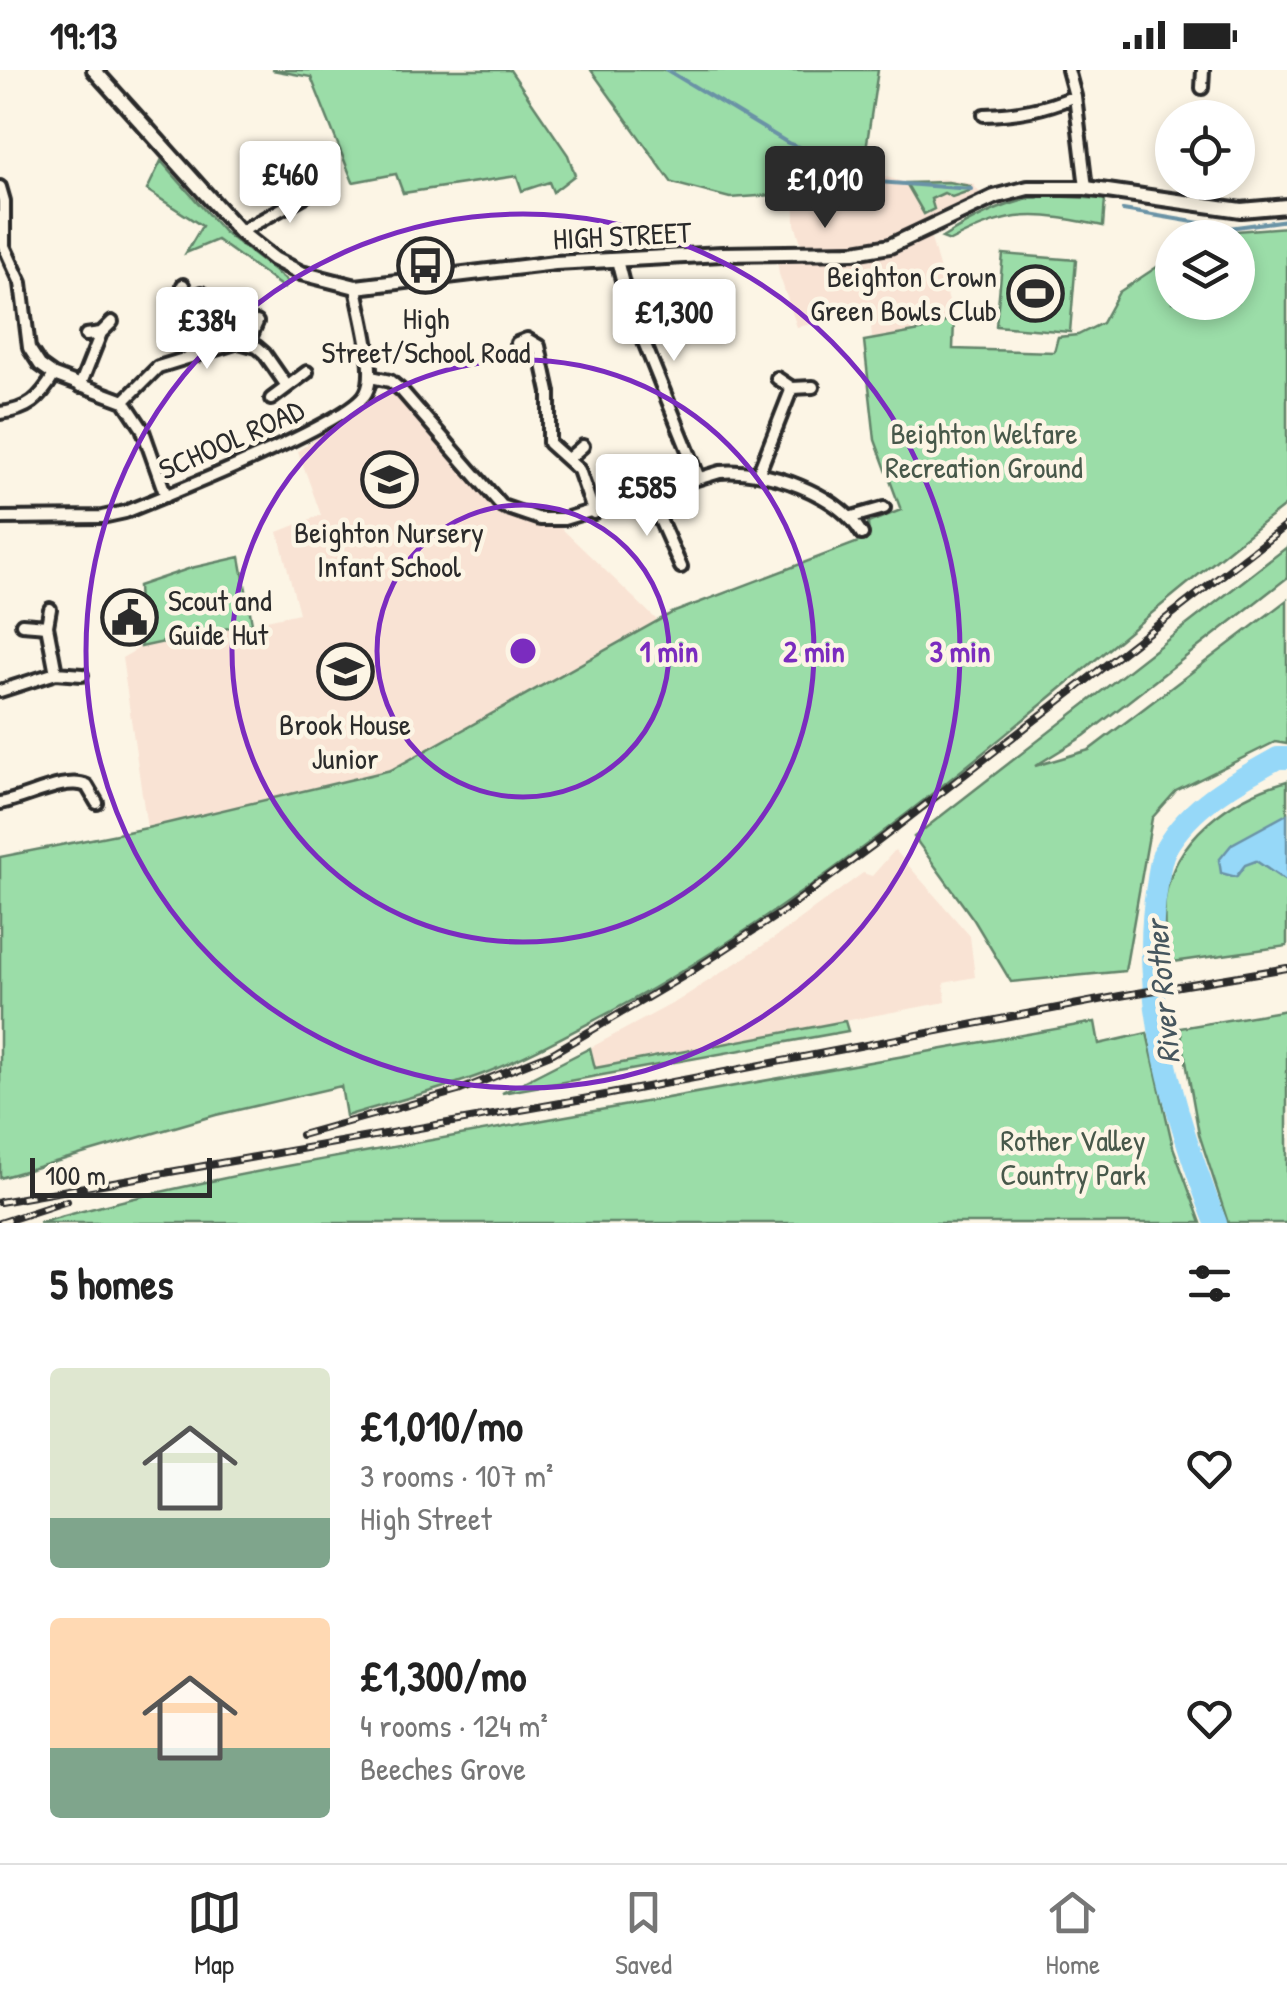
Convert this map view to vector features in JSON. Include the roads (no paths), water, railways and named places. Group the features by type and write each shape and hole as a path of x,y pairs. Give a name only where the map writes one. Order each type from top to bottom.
{"street":[{"name":"HIGH STREET","path":"94,70 240,232 301,274 356,287 554,263 890,246 994,197 1028,188 1086,188 1241,210 1287,206"},
{"path":"1068,70 1086,188"},
{"path":"1202,88 1203,70"},
{"path":"984,115 1044,109 1075,96"},
{"path":"240,232 321,186"},
{"path":"0,187 4,201 2,246 21,283 29,348 40,365 54,375 124,401 142,428 166,496"},
{"path":"617,260 627,300 700,478"},
{"path":"183,286 189,302"},
{"path":"356,287 371,377 390,381 402,391 502,506 540,518 564,519 720,472 759,472 794,485 852,518 862,534"},
{"path":"193,356 179,330 189,302 202,294"},
{"path":"80,386 101,333 112,322"},
{"path":"248,344 258,322"},
{"path":"86,335 101,333"},
{"path":"517,343 527,340 539,346 548,392 549,443 579,470 594,512"},
{"path":"124,401 158,368 229,344 248,344 264,353 288,386"},
{"path":"271,399 307,372"},
{"path":"0,412 34,403 54,375"},
{"name":"SCHOOL ROAD","path":"0,518 102,517 166,496 318,428 355,406 366,393 371,377"},
{"path":"777,378 792,388 813,388"},
{"path":"759,472 792,388"},
{"path":"568,459 584,446"},
{"path":"649,495 681,567"},
{"path":"852,518 884,508"},
{"path":"50,609 48,626 56,673"},
{"path":"22,624 48,626"},
{"path":"0,691 56,673 82,675"},
{"path":"86,786 99,774"},
{"path":"0,803 69,782 86,786 97,803"}],"water":[{"path":"1287,814 1287,882 1256,861 1245,865 1236,877 1221,873 1219,860 1232,844"}],"waterway":[{"path":"667,70 788,143 878,182 971,189"},
{"path":"1123,210 1229,228 1287,220"},
{"name":"River Rother","path":"1216,1223 1187,1143 1164,1058 1153,971 1152,928 1159,871 1166,848 1201,807 1246,776 1278,758 1287,758"}],"railway":[{"path":"301,1135 458,1091 553,1053 687,974 782,912 872,846 1287,525"},
{"path":"0,1202 600,1096 1120,996 1287,968"},
{"path":"0,1223 67,1201"}],"place":[{"name":"High Street/School Road","path":"426,265"},
{"name":"Beighton Crown Green Bowls Club","path":"1036,293"},
{"name":"Beighton Nursery Infant School","path":"389,479"},
{"name":"Scout and Guide Hut","path":"129,617"},
{"name":"Brook House Junior","path":"345,672"}],"park label":[{"name":"Beighton Welfare Recreation Ground","path":"984,450"},
{"name":"Rother Valley Country Park","path":"1073,1157"}]}
